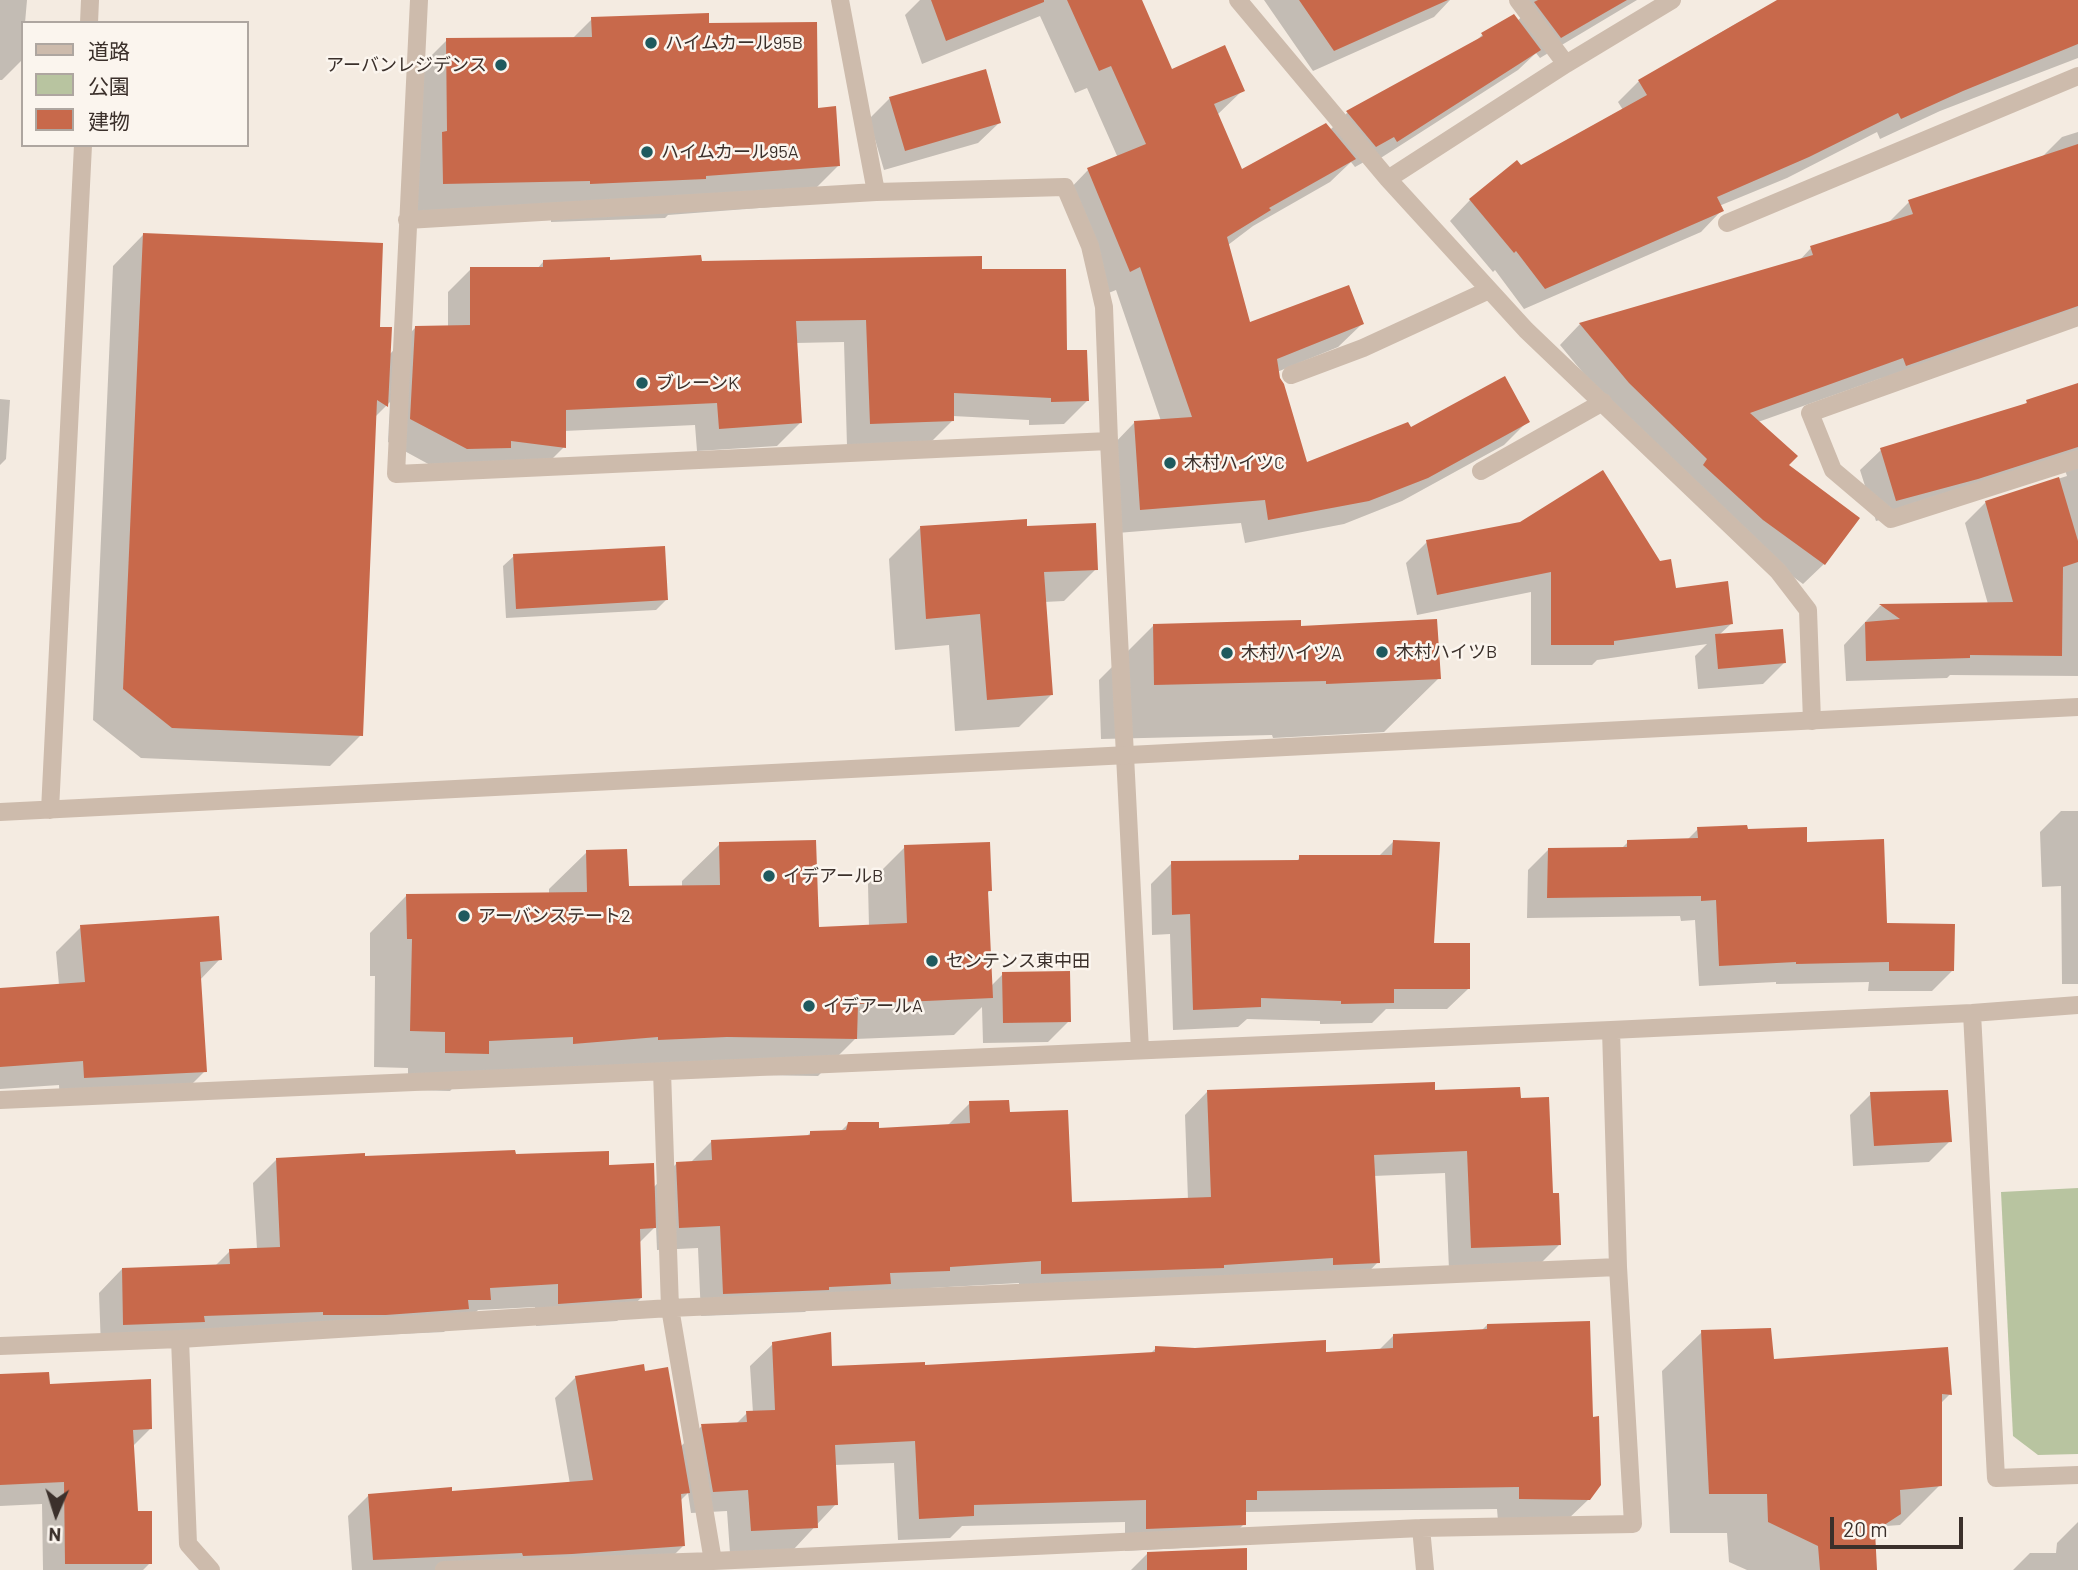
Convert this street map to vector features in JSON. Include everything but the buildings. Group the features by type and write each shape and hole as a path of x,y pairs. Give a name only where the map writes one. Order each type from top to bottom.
{"street":[{"path":"89,21 90,0"},
{"path":"419,0 396,474 1109,441"},
{"path":"840,0 876,192"},
{"path":"1238,0 1388,179 1489,290 1527,330 1778,571 1808,610 1812,721"},
{"path":"1518,0 1566,64"},
{"path":"1388,179 1566,64 1672,0"},
{"path":"1727,223 2078,76"},
{"path":"50,810 82,147"},
{"path":"407,220 876,192 1065,187 1090,246 1104,307 1140,1050"},
{"path":"1291,375 1363,348 1489,290"},
{"path":"2078,317 1810,413 1833,470 1891,519 2078,459"},
{"path":"1481,471 1603,402"},
{"path":"0,812 2078,707"},
{"path":"0,1100 1611,1030 1972,1013 2078,1005"},
{"path":"1972,1013 1996,1478 2078,1475"},
{"path":"444,1570 1421,1528 1633,1524 1618,1267 1611,1030"},
{"path":"662,1071 670,1308 713,1560"},
{"path":"0,1346 180,1339 670,1308 1618,1267"},
{"path":"180,1339 188,1544 211,1570"},
{"path":"1421,1528 1425,1570"}],"green space":[{"path":"2078,1188 2078,1454 2038,1455 2013,1436 2001,1192"}],"place":[{"name":"ハイムカール95B","path":"651,43"},
{"name":"アーバンレジデンス","path":"501,65"},
{"name":"ハイムカール95A","path":"647,152"},
{"name":"ブレーンK","path":"642,383"},
{"name":"木村ハイツC","path":"1170,463"},
{"name":"木村ハイツB","path":"1382,652"},
{"name":"木村ハイツA","path":"1227,653"},
{"name":"イデアールB","path":"769,876"},
{"name":"アーバンステート2","path":"464,916"},
{"name":"センテンス東中田","path":"932,961"},
{"name":"イデアールA","path":"809,1006"}]}
